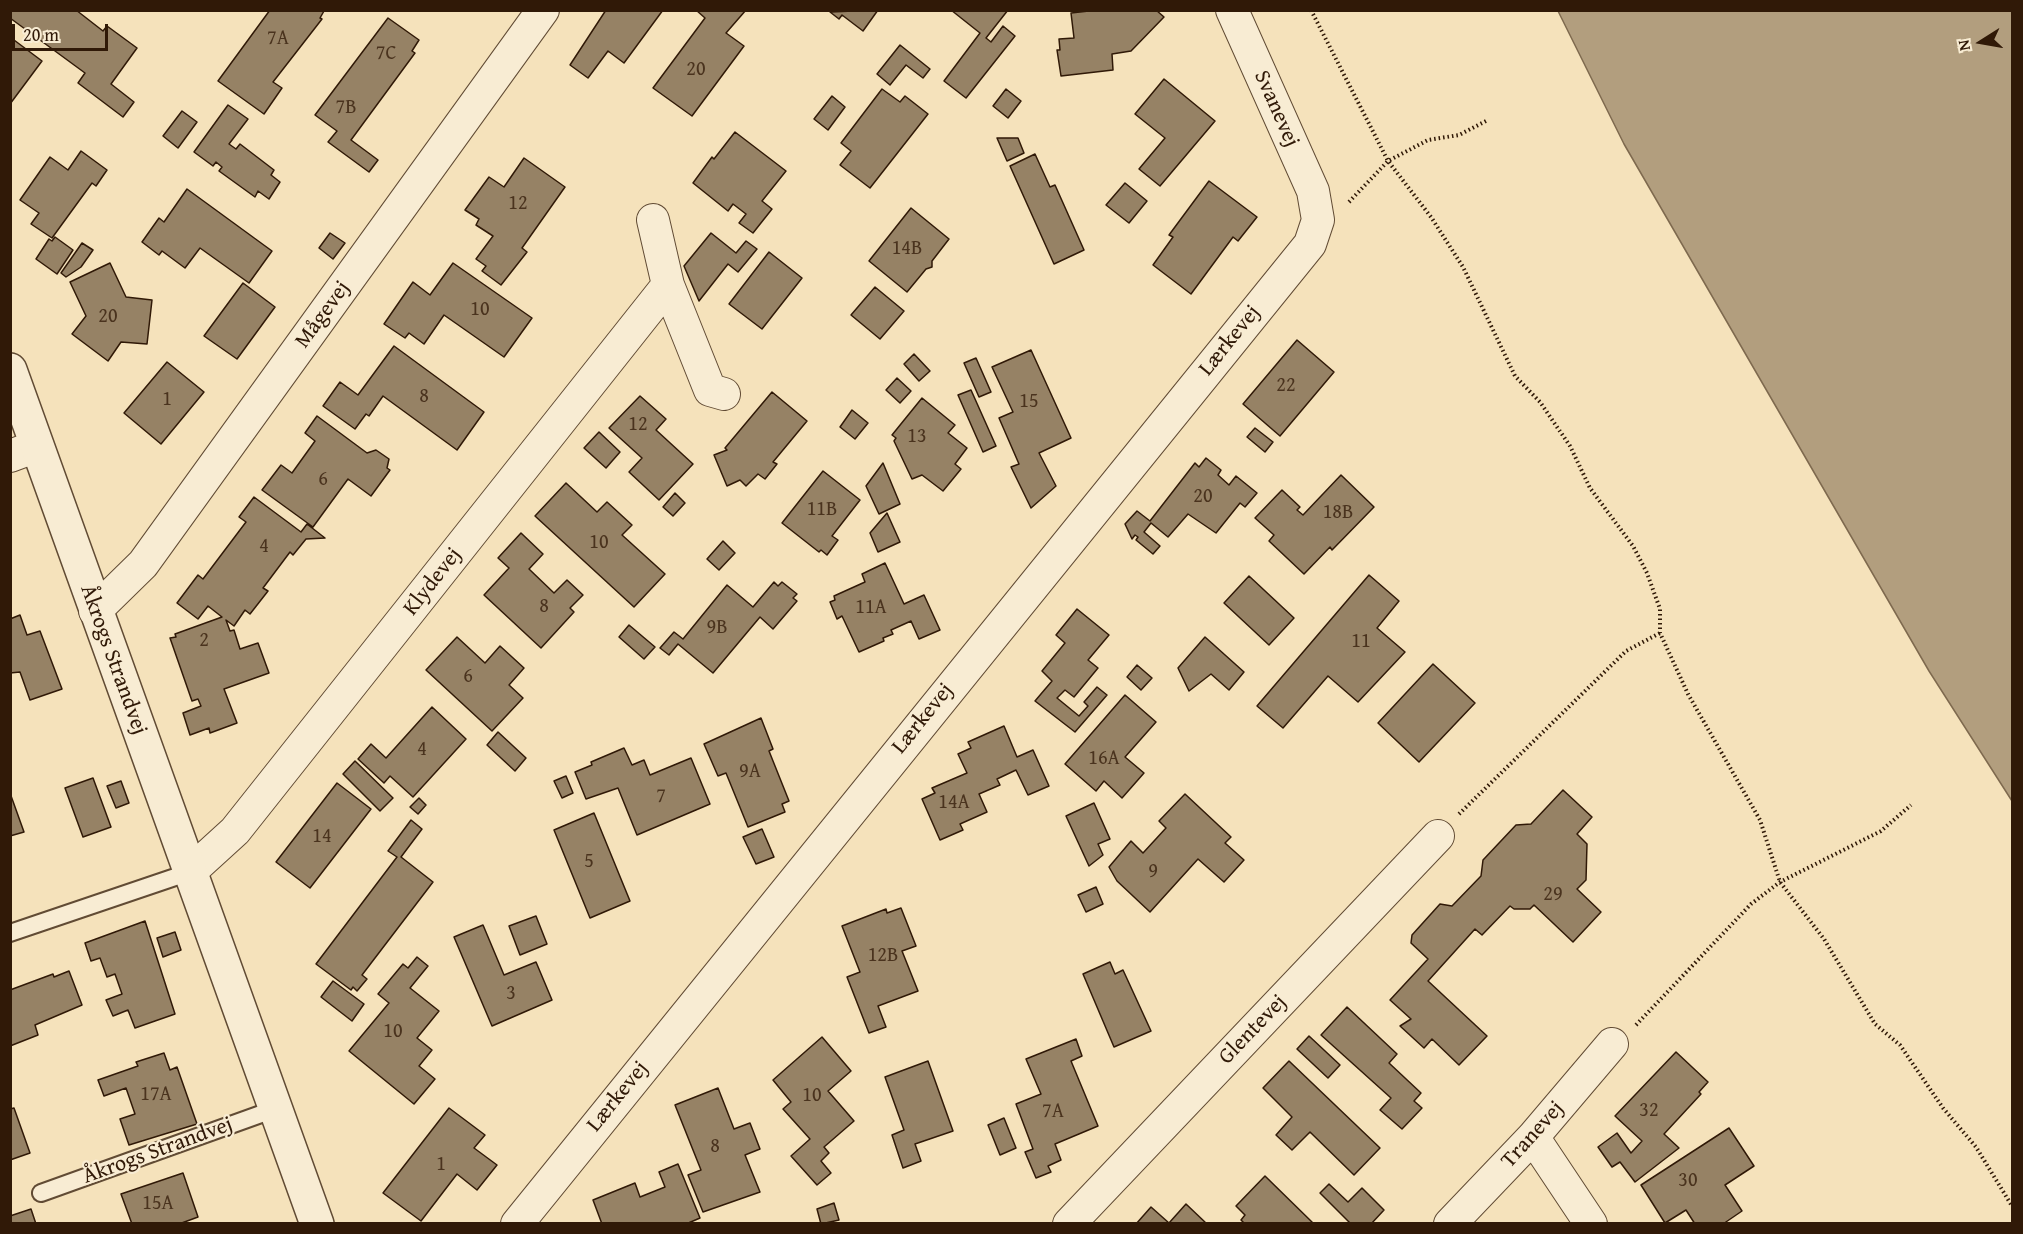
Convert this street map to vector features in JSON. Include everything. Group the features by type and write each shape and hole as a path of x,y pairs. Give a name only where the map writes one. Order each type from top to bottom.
{"street":[{"name":"Mågevej","path":"95,611 143,564 543,10"},
{"name":"Svanevej","path":"1232,10 1306,175 1317,209"},
{"name":"Lærkevej","path":"517,1224 1310,244 1318,220 1317,209"},
{"path":"653,220 668,285 710,390 724,394"},
{"name":"Klydevej","path":"190,872 235,831 668,285"},
{"name":"Åkrogs Strandvej","path":"10,370 24,451 95,611 317,1224"},
{"name":"Glentevej","path":"1069,1224 1438,836"},
{"name":"Tranevej","path":"1450,1224 1533,1137 1612,1044"},
{"path":"1533,1137 1591,1224"}],"lane":[{"path":"10,933 190,872"},
{"name":"Åkrogs Strandvej","path":"40,1193 275,1109"}],"path":[{"path":"1311,10 1388,161 1431,218 1463,267 1515,376 1539,402 1570,446 1590,488 1633,546 1647,573 1660,609 1660,633 1688,694 1760,820 1780,882 1824,939 1875,1024 1900,1045 1943,1108 1976,1147 2013,1206"},
{"path":"1317,209 1344,207 1388,161 1428,140 1459,135 1488,120"},
{"path":"1438,836 1540,732 1626,651 1660,633"},
{"path":"1612,1044 1623,1038 1751,904 1780,882 1881,831 1911,806"}],"shaded area":[{"path":"1558,11 2012,11 2012,801 1929,671 1624,144"}],"building":[{"path":"10,10 76,10 103,31 107,26 137,48 111,84 134,102 123,117 78,83 85,73 10,18"},
{"path":"270,10 324,11 320,18 322,19 273,82 282,88 264,114 218,81"},
{"path":"606,10 663,10 624,63 608,51 588,78 570,65"},
{"path":"696,10 746,10 726,33 744,46 692,116 653,88 705,18"},
{"path":"878,10 863,31 842,15 839,19 830,12"},
{"path":"951,10 1008,10 986,38 991,42 1003,26 1015,36 966,98 944,81 980,33"},
{"path":"1098,10 1156,10 1164,17 1131,51 1112,54 1113,70 1061,76 1057,50 1060,50 1059,39 1074,38 1071,13"},
{"path":"388,18 419,40 412,51 415,53 351,140 378,160 369,172 328,142 337,131 315,115"},
{"path":"10,37 42,61 10,104"},
{"path":"900,45 930,69 923,78 906,65 890,85 877,74"},
{"path":"1164,79 1215,121 1160,186 1139,169 1165,138 1135,114"},
{"path":"882,89 900,102 905,96 928,114 870,188 840,165 851,151 841,143"},
{"path":"1006,89 1021,101 1008,118 993,106"},
{"path":"832,96 845,107 828,130 814,119"},
{"path":"228,105 248,119 229,144 236,149 240,144 274,170 271,175 280,182 269,199 258,191 255,197 219,171 222,167 216,162 213,166 194,152"},
{"path":"182,111 197,122 178,148 163,136"},
{"path":"735,132 786,171 762,201 772,209 753,233 739,223 746,214 733,204 728,211 693,183 712,157 714,159"},
{"path":"997,138 1018,138 1024,153 1007,161"},
{"path":"81,151 107,170 96,186 92,183 52,238 31,224 39,213 20,200 50,157 68,170"},
{"path":"1035,154 1050,187 1055,185 1084,250 1054,264 1010,166"},
{"path":"524,158 565,187 522,248 527,252 501,285 482,271 486,266 476,259 493,236 476,225 479,219 465,210 489,177 504,187"},
{"path":"1209,181 1257,217 1238,241 1233,237 1191,294 1153,265 1173,237 1169,235"},
{"path":"1125,183 1147,201 1129,223 1106,205"},
{"path":"187,189 272,251 249,283 200,248 185,268 162,251 159,255 142,242 159,218 164,222"},
{"path":"911,208 949,239 932,261 932,267 926,269 907,292 869,261"},
{"path":"330,233 345,243 333,259 319,248"},
{"path":"711,233 736,253 746,241 757,249 738,272 728,264 699,301 684,266"},
{"path":"55,237 73,250 57,274 36,259 49,239 52,241"},
{"path":"82,243 93,250 81,267 66,277 61,273"},
{"path":"769,252 802,278 762,329 729,304"},
{"path":"110,263 126,297 152,300 147,344 121,342 108,361 72,334 86,316 70,282"},
{"path":"453,263 532,318 504,357 444,315 424,344 409,333 405,338 384,324 413,282 430,295"},
{"path":"243,283 275,307 237,359 204,336"},
{"path":"875,287 904,311 880,339 851,315"},
{"path":"1297,340 1334,372 1280,436 1243,404"},
{"path":"394,346 484,412 457,450 383,396 369,416 366,414 355,429 323,406 340,382 358,395"},
{"path":"1031,350 1071,438 1039,453 1056,486 1031,508 1011,467 1019,464 999,418 1013,412 992,367"},
{"path":"914,354 930,371 919,381 904,364"},
{"path":"976,358 991,392 979,397 964,363"},
{"path":"167,362 204,392 161,444 124,413"},
{"path":"897,378 911,391 900,403 886,390"},
{"path":"971,390 996,446 983,452 958,395"},
{"path":"772,392 807,421 773,462 777,464 765,479 758,474 746,486 740,480 727,486 714,455 727,450 725,448"},
{"path":"640,396 666,419 656,430 693,464 659,500 629,472 642,458 609,428"},
{"path":"922,398 955,425 948,433 967,448 955,464 961,469 943,491 922,475 912,479 894,441 896,438 892,435"},
{"path":"852,410 868,423 855,439 840,427"},
{"path":"317,416 367,453 376,450 389,459 387,468 390,470 371,496 348,479 313,527 262,490 281,465 292,473 315,441 305,433"},
{"path":"1255,428 1273,442 1265,452 1247,437"},
{"path":"599,432 620,452 606,468 584,448"},
{"path":"1206,458 1221,470 1218,475 1229,485 1236,476 1257,493 1245,507 1240,503 1216,533 1188,514 1168,537 1151,523 1144,532 1160,546 1153,554 1136,540 1138,537 1135,535 1132,539 1125,524 1137,511 1150,521 1195,463 1199,467"},
{"path":"883,463 900,504 879,514 866,486"},
{"path":"823,471 860,500 832,536 838,540 827,555 821,550 819,552 782,523"},
{"path":"1341,475 1374,507 1332,550 1330,547 1304,574 1269,541 1274,535 1255,518 1282,490 1300,507 1297,510 1303,515"},
{"path":"566,483 597,512 607,502 632,525 622,535 665,574 634,607 535,516"},
{"path":"675,493 685,503 673,516 663,507"},
{"path":"254,497 301,532 307,524 325,538 306,539 293,555 290,552 263,588 268,591 250,614 245,610 234,626 226,620 230,631 234,630 240,649 258,643 269,673 224,689 237,723 210,733 209,728 190,735 183,713 201,706 198,699 192,701 170,638 176,637 175,634 222,617 208,606 198,619 177,603 198,575 203,579 246,522 239,517"},
{"path":"887,513 900,542 878,552 870,533"},
{"path":"521,533 543,554 529,569 554,593 567,580 583,595 570,608 574,612 541,648 484,595 509,568 498,558"},
{"path":"723,541 735,553 719,570 707,559"},
{"path":"885,563 904,604 924,595 940,630 919,639 911,621 891,630 893,634 883,638 884,641 859,652 842,616 837,619 830,602 835,600 834,596 865,582 862,574"},
{"path":"1369,575 1399,601 1377,628 1405,652 1358,702 1328,676 1283,728 1257,706"},
{"path":"1249,576 1294,618 1269,645 1224,603"},
{"path":"774,582 778,586 782,582 797,594 793,598 797,601 773,629 760,617 713,673 678,644 669,655 660,648 674,632 683,639 727,585 753,607"},
{"path":"1077,609 1109,635 1088,660 1098,668 1074,697 1065,690 1057,698 1079,716 1088,706 1084,702 1097,687 1107,695 1075,732 1035,701 1052,681 1042,671 1065,643 1056,635"},
{"path":"20,615 27,635 40,631 62,689 30,700 20,672 10,673 10,619"},
{"path":"629,625 655,647 644,659 619,637"},
{"path":"457,637 485,663 500,646 524,668 509,685 523,698 492,731 426,670"},
{"path":"1205,637 1244,672 1229,690 1211,674 1189,691 1178,668"},
{"path":"1433,664 1475,703 1419,762 1378,723"},
{"path":"1137,665 1152,678 1141,690 1127,677"},
{"path":"1125,695 1156,722 1125,757 1144,773 1122,798 1104,781 1096,791 1065,764"},
{"path":"432,707 466,739 413,797 390,776 384,783 358,759 371,744 386,758"},
{"path":"761,718 773,749 769,751 789,801 782,804 785,812 748,827 726,773 718,776 704,744"},
{"path":"1004,726 1017,757 1033,750 1049,786 1028,795 1016,770 997,779 1000,785 979,794 987,812 960,824 963,830 940,840 922,799 935,793 932,788 967,773 958,754 971,748 968,742"},
{"path":"498,732 526,758 515,771 487,745"},
{"path":"624,748 632,765 644,760 650,775 691,758 710,804 637,835 618,788 586,799 575,772 592,765 591,762"},
{"path":"355,761 393,798 380,811 343,774"},
{"path":"566,776 573,793 562,798 554,781"},
{"path":"93,778 111,827 83,837 65,788"},
{"path":"121,781 129,803 116,808 107,786"},
{"path":"337,783 371,809 310,888 276,862"},
{"path":"1563,790 1592,817 1577,834 1587,844 1586,880 1577,889 1601,912 1573,942 1534,905 1530,909 1514,909 1510,906 1482,935 1475,929 1428,981 1487,1036 1459,1065 1432,1039 1424,1048 1400,1026 1411,1019 1390,1000 1428,959 1411,943 1412,935 1440,904 1452,906 1481,876 1483,860 1516,825 1531,824"},
{"path":"10,793 24,832 10,836"},
{"path":"1185,794 1231,837 1225,843 1244,860 1224,882 1198,859 1150,912 1117,881 1109,867 1131,841 1143,853 1166,828 1159,821"},
{"path":"419,798 426,805 418,814 410,807"},
{"path":"1094,803 1110,839 1098,844 1103,855 1089,866 1066,816"},
{"path":"594,813 630,901 590,918 554,830"},
{"path":"411,820 422,829 401,857 433,882 362,975 367,979 357,991 353,987 351,990 316,964 397,857 388,851"},
{"path":"762,829 774,857 756,864 743,837"},
{"path":"1096,887 1103,904 1086,912 1078,895"},
{"path":"901,908 916,946 902,951 918,991 878,1006 886,1027 869,1033 847,977 860,972 842,926 886,909 887,913"},
{"path":"536,916 547,944 520,955 509,926"},
{"path":"145,921 175,1014 135,1028 128,1010 113,1016 106,1000 122,994 115,974 107,977 100,958 91,961 85,943"},
{"path":"483,925 504,975 536,962 552,1000 492,1026 454,937"},
{"path":"175,932 181,950 163,957 157,938"},
{"path":"417,957 428,966 410,988 439,1011 417,1038 432,1050 419,1066 435,1079 414,1104 349,1051 389,1003 378,994 403,964 408,968"},
{"path":"1110,962 1115,974 1123,970 1151,1031 1114,1047 1083,974"},
{"path":"69,971 82,1005 35,1025 38,1035 10,1046 10,990 53,974 54,977"},
{"path":"333,981 364,1004 352,1021 321,997"},
{"path":"1347,1007 1397,1054 1389,1063 1421,1093 1414,1101 1422,1108 1402,1129 1380,1110 1391,1098 1321,1035"},
{"path":"1309,1036 1340,1065 1328,1078 1297,1049"},
{"path":"822,1037 851,1071 828,1091 854,1121 824,1147 829,1153 821,1161 831,1173 817,1185 791,1156 810,1139 783,1109 791,1102 773,1080"},
{"path":"1076,1039 1082,1056 1071,1061 1098,1126 1055,1144 1061,1160 1048,1166 1051,1172 1036,1178 1025,1152 1033,1149 1016,1104 1041,1094 1026,1059"},
{"path":"1676,1052 1708,1082 1699,1092 1701,1094 1664,1134 1679,1148 1635,1182 1620,1162 1612,1167 1598,1147 1617,1133 1631,1153 1642,1141 1615,1116"},
{"path":"164,1053 170,1070 177,1067 197,1124 129,1145 120,1119 135,1114 126,1088 104,1096 98,1080 138,1066 136,1062"},
{"path":"928,1061 953,1131 915,1144 921,1161 903,1168 892,1135 904,1130 885,1077"},
{"path":"1289,1061 1380,1148 1354,1175 1310,1132 1292,1150 1276,1135 1292,1117 1263,1088"},
{"path":"718,1088 734,1129 750,1123 760,1149 745,1155 760,1192 703,1212 688,1175 701,1170 675,1105"},
{"path":"14,1108 30,1153 10,1160 10,1109"},
{"path":"449,1108 485,1135 474,1148 497,1165 477,1190 457,1174 421,1221 383,1193"},
{"path":"1004,1118 1016,1148 1000,1155 988,1125"},
{"path":"1729,1128 1754,1166 1725,1185 1742,1211 1723,1224 1695,1224 1686,1210 1665,1223 1641,1185"},
{"path":"678,1164 700,1218 686,1224 602,1224 593,1200 635,1183 640,1197 665,1187 659,1172"},
{"path":"183,1173 198,1217 179,1224 132,1224 121,1194"},
{"path":"1265,1176 1314,1224 1245,1224 1241,1220 1245,1215 1236,1206"},
{"path":"1329,1184 1348,1202 1362,1188 1384,1210 1371,1224 1351,1224 1320,1193"},
{"path":"834,1203 839,1220 821,1224 817,1209"},
{"path":"1186,1204 1207,1224 1136,1224 1151,1207 1169,1223"},
{"path":"31,1209 36,1224 10,1224 10,1216"}]}
